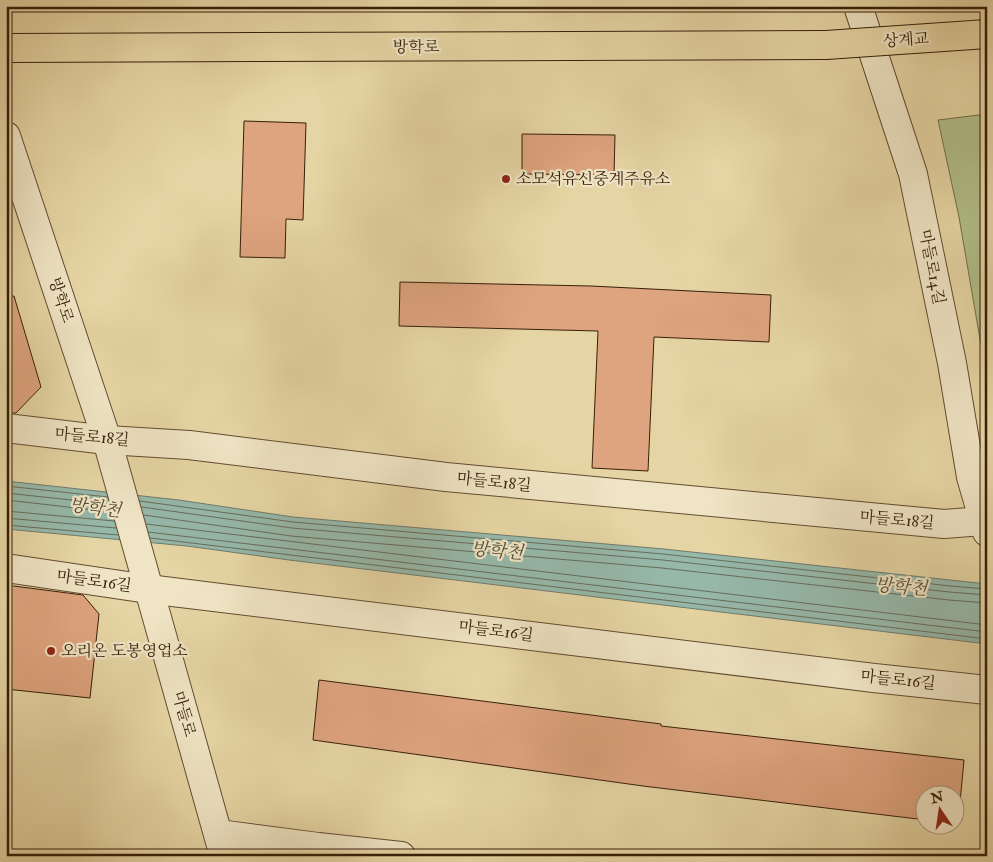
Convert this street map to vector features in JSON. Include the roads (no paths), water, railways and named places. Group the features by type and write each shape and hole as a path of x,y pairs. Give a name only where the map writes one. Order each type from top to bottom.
{"main road":[{"name":"상계교","path":"826,45 987,34"},
{"name":"방학로","path":"6,48 826,45"}],"street":[{"name":"마들로14길","path":"858,6 913,174 952,363 971,478 985,526"},
{"name":"방학로","path":"6,136 114,465"},
{"name":"마들로18길","path":"6,428 107,440 189,444 446,477 886,519 985,526"},
{"name":"마들로","path":"114,465 222,845"},
{"name":"마들로16길","path":"6,568 146,580 874,678 987,690"},
{"path":"222,845 318,847 401,856"}],"water":[{"name":"방학천","path":"6,481 179,500 293,517 664,549 987,584 987,644 187,546 6,529"}],"place":[{"name":"소모석유신중계주유소","path":"506,179"},
{"name":"오리온 도봉영업소","path":"51,651"}]}
